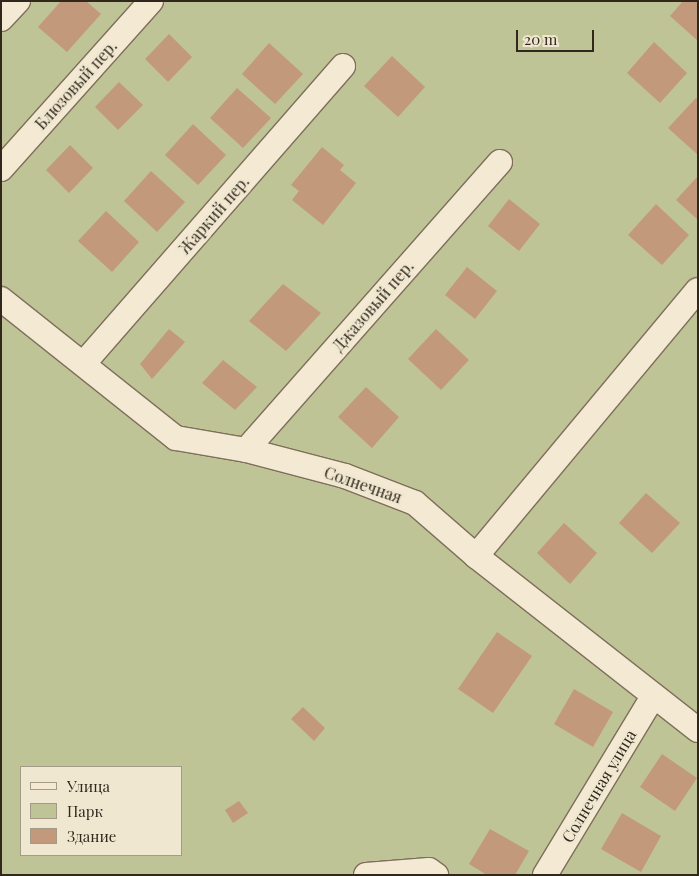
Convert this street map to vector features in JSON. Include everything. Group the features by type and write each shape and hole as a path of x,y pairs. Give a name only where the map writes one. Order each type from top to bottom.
{"street":[{"path":"1,19 18,1"},
{"name":"Блюзовый пер.","path":"1,169 151,1"},
{"name":"Жаркий пер.","path":"84,363 343,66"},
{"name":"Джазовый пер.","path":"246,450 500,162"},
{"path":"476,556 698,290"},
{"name":"Солнечная","path":"1,298 176,438 246,450 345,476 415,503 476,556 653,697 698,730"},
{"name":"Солнечная улица","path":"545,875 653,697"},
{"path":"366,875 429,870 436,875"}],"green space":[{"path":"1,1 698,1 698,875 1,875"}],"building":[{"path":"61,1 86,1 101,14 67,52 38,27"},
{"path":"683,1 698,1 698,41 670,16"},
{"path":"169,34 192,57 168,82 145,59"},
{"path":"654,42 687,73 660,103 627,73"},
{"path":"269,43 303,74 275,104 242,74"},
{"path":"392,56 425,87 398,117 364,86"},
{"path":"119,82 143,105 118,130 95,107"},
{"path":"237,88 271,118 243,148 210,118"},
{"path":"696,98 698,99 698,155 668,128"},
{"path":"193,124 226,155 198,185 165,155"},
{"path":"70,145 93,168 69,193 46,170"},
{"path":"322,147 344,165 340,170 356,183 323,225 292,200 299,191 291,185"},
{"path":"151,171 185,202 157,232 124,201"},
{"path":"698,176 698,220 676,200"},
{"path":"509,199 540,224 519,251 488,226"},
{"path":"656,204 689,235 662,265 628,235"},
{"path":"106,211 139,242 112,272 78,241"},
{"path":"467,267 497,291 475,319 445,295"},
{"path":"283,284 321,313 286,351 249,321"},
{"path":"169,329 185,342 152,379 140,364"},
{"path":"436,329 469,360 441,390 408,359"},
{"path":"223,360 257,387 235,410 202,383"},
{"path":"366,387 399,417 372,448 338,417"},
{"path":"646,493 680,523 652,553 619,523"},
{"path":"564,523 597,553 570,584 537,553"},
{"path":"497,632 532,656 493,713 458,689"},
{"path":"574,689 613,712 593,747 554,724"},
{"path":"303,707 325,728 314,741 291,719"},
{"path":"662,754 697,778 675,811 640,787"},
{"path":"239,801 248,813 233,823 225,810"},
{"path":"622,813 661,836 641,872 601,849"},
{"path":"490,829 529,851 515,875 487,875 469,864"}]}
